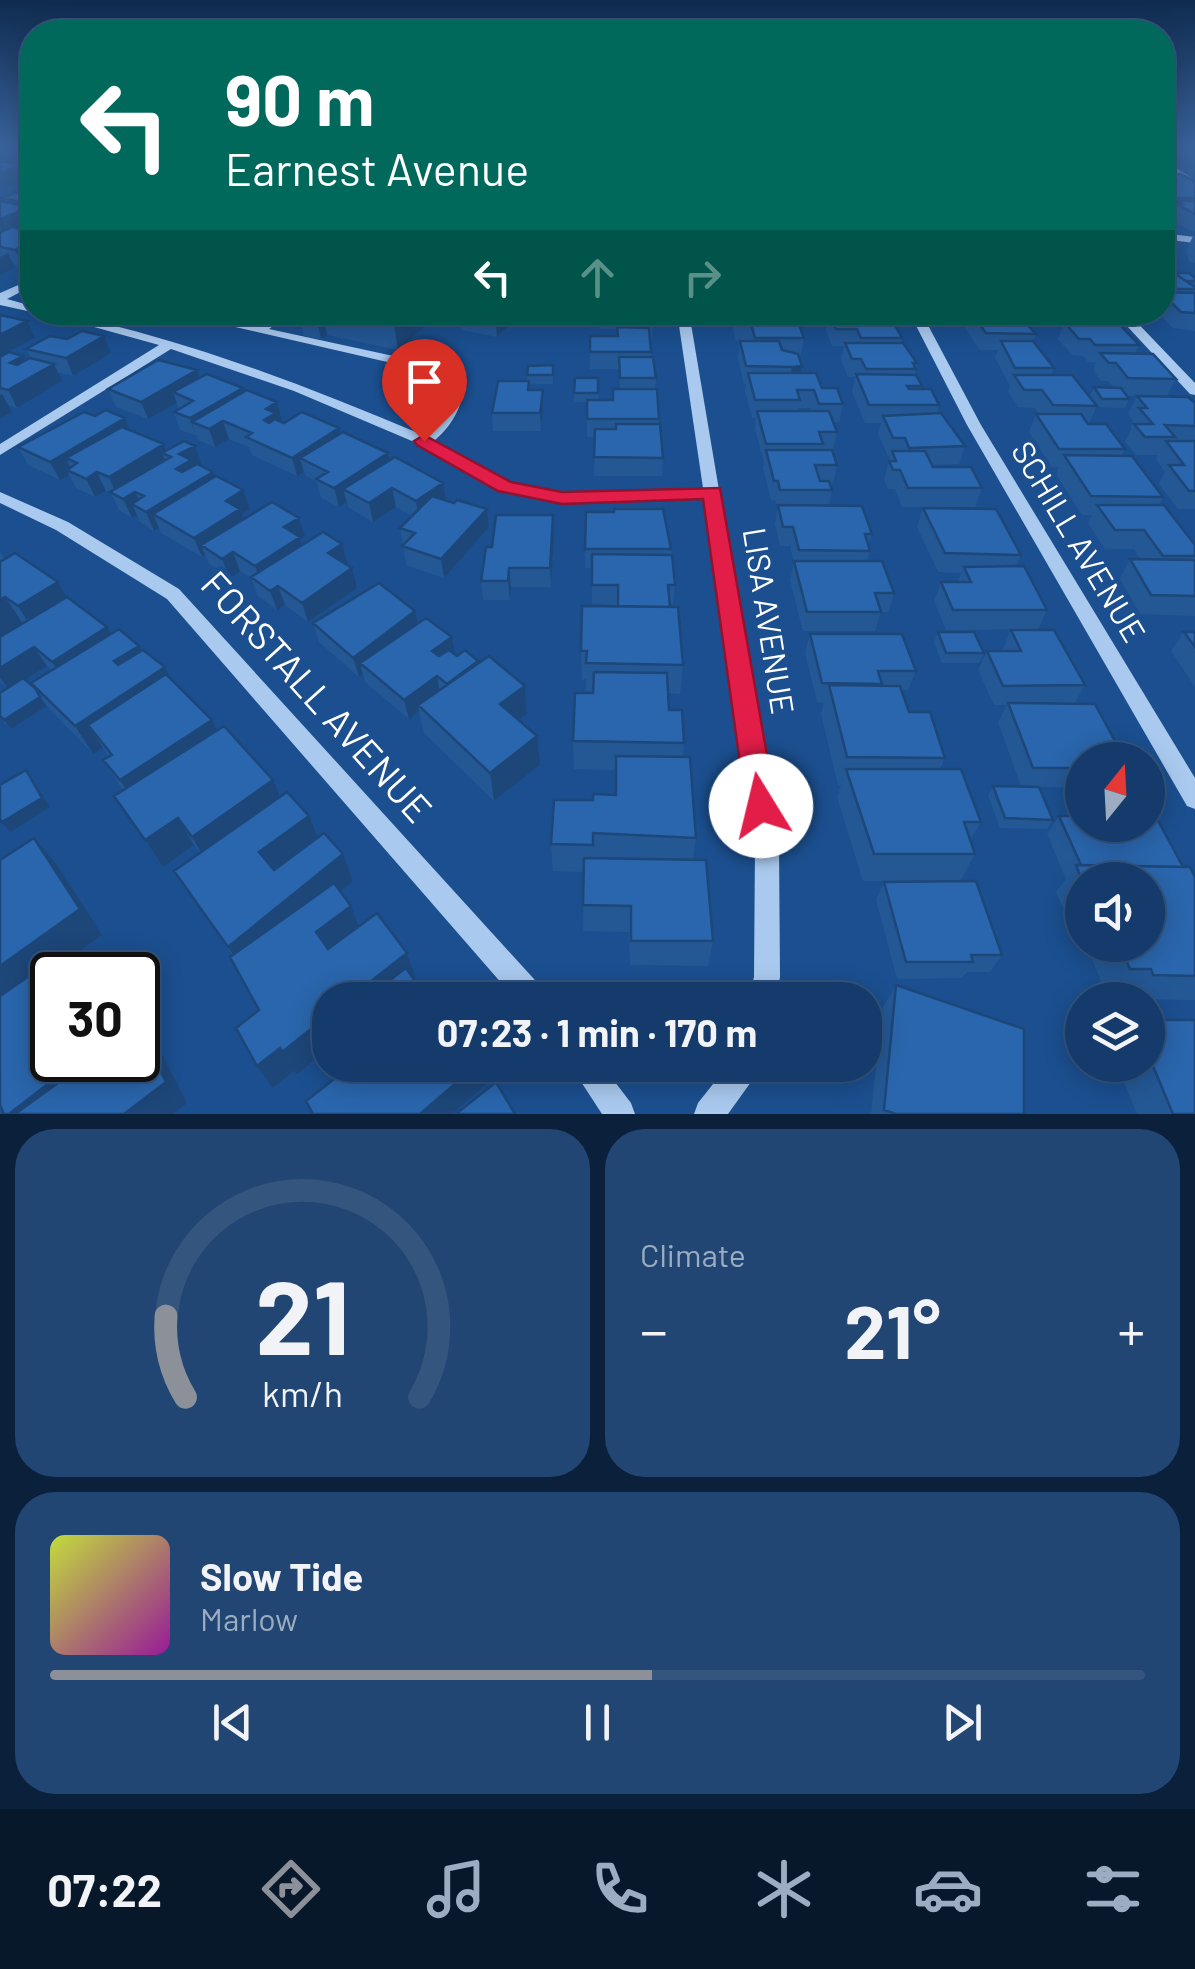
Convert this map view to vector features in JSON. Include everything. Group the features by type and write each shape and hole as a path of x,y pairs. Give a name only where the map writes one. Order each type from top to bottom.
{"street":[{"path":"96,325 170,344 300,388 424,441 505,487 562,498 712,493"},
{"path":"108,328 113,325"},
{"path":"232,325 453,373 458,378 456,402 446,424 424,441"},
{"path":"258,331 267,325"},
{"name":"LISA AVENUE","path":"685,325 767,846 766,982"},
{"name":"SCHILL AVENUE","path":"923,325 974,425 1195,799"},
{"path":"1132,325 1195,391"},
{"path":"0,450 170,344"},
{"name":"FORSTALL AVENUE","path":"0,496 62,526 173,594 518,982"},
{"path":"596,1082 620,1114"},
{"path":"709,1114 733,1082"}],"building":[{"path":"0,201 20,205 20,211 0,219"},
{"path":"1177,201 1195,201 1195,214 1176,204 1182,204"},
{"path":"20,229 20,248 0,247 0,232"},
{"path":"1175,273 1189,273 1195,278 1186,281"},
{"path":"1175,274 1195,287 1175,289"},
{"path":"1175,292 1195,293 1195,313 1181,312 1175,306"},
{"path":"0,315 20,319 20,325 0,335"},
{"path":"751,325 799,325 804,338 755,338"},
{"path":"834,325 895,325 902,338 861,338 857,329 836,329"},
{"path":"980,325 1027,325 1036,334 986,333"},
{"path":"1067,325 1120,325 1139,345 1095,345 1090,339 1079,339"},
{"path":"617,327 649,328 651,352 590,352 590,336 618,336"},
{"path":"82,331 104,336 66,358 26,349 50,336 67,339"},
{"path":"740,341 779,341 782,350 798,354 802,366 746,366"},
{"path":"1001,341 1033,341 1054,368 1015,368"},
{"path":"845,343 903,343 917,363 913,363 916,369 866,369 861,359 852,359"},
{"path":"9,352 23,356 10,363 17,365 30,358 54,364 8,390 0,388 0,357"},
{"path":"1100,353 1153,354 1176,379 1128,378 1116,363 1109,363"},
{"path":"619,357 653,357 656,378 620,378"},
{"path":"158,360 197,370 141,402 108,389"},
{"path":"553,365 553,375 527,375 528,366"},
{"path":"748,373 816,373 822,388 837,388 843,404 819,404 814,390 797,390 800,400 755,400"},
{"path":"207,374 243,388 190,418 174,412 193,401 173,392"},
{"path":"856,374 916,375 922,386 907,386 909,389 931,389 939,405 869,405"},
{"path":"1014,375 1072,375 1097,406 1053,405 1042,390 1024,390"},
{"path":"575,378 598,378 598,393 574,393"},
{"path":"498,381 529,381 528,390 543,390 540,413 492,413"},
{"path":"1094,387 1121,388 1129,399 1102,399"},
{"path":"613,389 657,389 659,419 587,419 587,400 613,400"},
{"path":"247,390 277,402 266,409 276,413 264,420 269,423 275,419 284,423 302,412 339,428 292,458 246,437 252,433 223,421 209,429 192,422"},
{"path":"1137,396 1188,397 1195,403 1195,426 1165,425 1175,437 1145,437 1134,424 1153,424 1139,408 1147,408"},
{"path":"106,410 125,418 50,462 18,447 84,412 95,416"},
{"path":"757,411 829,411 837,432 819,432 823,444 766,444"},
{"path":"941,413 965,446 909,448 905,438 893,438 883,416"},
{"path":"1036,414 1081,414 1088,424 1106,424 1125,449 1059,449"},
{"path":"616,424 660,424 663,458 594,457 595,429 616,429"},
{"path":"122,427 164,444 109,477 97,472 86,479 67,470 77,463 66,458"},
{"path":"343,432 388,453 334,488 316,479 328,472 300,458"},
{"path":"184,441 195,446 179,454 191,460 176,469 182,472 197,464 213,472 146,512 132,504 144,496 135,492 123,499 110,492 171,457 162,453"},
{"path":"1166,441 1195,441 1195,491 1189,491 1169,465 1184,465"},
{"path":"766,450 832,450 837,465 815,465 820,481 829,481 832,490 780,490"},
{"path":"892,451 925,451 933,467 971,467 982,488 908,488 900,470 893,470 889,461 896,461"},
{"path":"1064,455 1132,456 1163,497 1091,496"},
{"path":"395,457 443,483 416,501 392,488 369,503 343,489"},
{"path":"216,476 243,490 226,501 240,509 194,538 153,514"},
{"path":"432,496 487,509 441,559 402,546 415,533 400,528"},
{"path":"272,502 299,518 284,527 300,537 255,566 233,552 222,559 201,545"},
{"path":"778,505 862,506 872,534 865,534 870,551 799,550 793,527 783,527"},
{"path":"1097,505 1164,505 1195,545 1195,556 1163,556 1144,530 1115,530"},
{"path":"923,508 996,509 1021,555 945,553"},
{"path":"663,509 671,549 585,549 586,512"},
{"path":"496,515 553,515 550,568 509,568 508,581 481,581 486,547 492,547"},
{"path":"323,532 342,544 328,553 352,568 302,603 278,586 270,591 251,577"},
{"path":"15,553 58,582 18,606 5,597 0,600 0,562"},
{"path":"592,554 672,555 675,585 668,585 670,607 618,606 618,585 592,585"},
{"path":"1130,559 1195,560 1195,596 1151,595"},
{"path":"794,561 882,561 894,593 875,593 881,612 807,612"},
{"path":"1024,566 1047,610 953,610 941,582 971,582 964,567"},
{"path":"379,583 415,611 353,658 313,623"},
{"path":"67,597 107,627 52,662 34,647 0,668 0,637"},
{"path":"582,606 678,607 683,665 586,663 587,651 581,651"},
{"path":"426,618 452,637 432,651 439,656 449,650 457,656 465,650 478,661 447,684 437,676 404,700 360,663"},
{"path":"119,629 139,646 114,661 118,665 143,650 165,667 75,726 31,683"},
{"path":"1011,630 1054,630 1085,685 1003,686 987,651 1021,651"},
{"path":"938,632 974,632 984,653 946,653"},
{"path":"1184,632 1195,632 1195,647"},
{"path":"810,634 902,634 916,671 878,671 882,684 822,683"},
{"path":"489,656 525,686 500,704 537,736 490,773 418,705"},
{"path":"594,672 667,673 669,710 682,710 684,743 573,741 575,693 593,693"},
{"path":"166,674 212,720 120,780 103,760 112,755 88,725"},
{"path":"23,678 40,697 4,720 0,716 0,693"},
{"path":"829,685 900,686 909,712 930,712 945,758 847,757"},
{"path":"1008,703 1095,704 1115,742 1065,742 1065,768 1033,768"},
{"path":"224,726 273,780 192,837 178,818 145,840 114,796"},
{"path":"616,756 690,757 696,838 593,833 593,845 551,844 554,800 593,800 593,794 616,795"},
{"path":"846,769 961,769 981,822 964,822 975,854 874,854"},
{"path":"26,770 42,798 2,822 0,785"},
{"path":"993,786 1039,787 1053,820 1005,818"},
{"path":"287,792 309,816 259,852 274,870 324,833 343,854 228,947 174,871"},
{"path":"1165,834 1183,867 1165,867 1165,862 1080,862 1071,842 1165,842"},
{"path":"34,838 80,909 0,966 0,860"},
{"path":"584,858 706,860 713,941 631,941 631,906 583,905"},
{"path":"1165,867 1190,867 1195,877 1195,976 1153,975 1151,969 1130,969 1127,962 1165,962"},
{"path":"976,881 1002,955 971,955 973,962 906,962 884,882"},
{"path":"334,883 351,906 316,932 328,949 377,913 407,953 370,982 312,982 312,1028 257,1066 236,1028 259,1010 230,957"},
{"path":"406,968 416,982 388,982"},
{"path":"30,976 30,1082 50,1082 9,1114 4,1114 0,1105 0,996"},
{"path":"896,985 1024,1029 1024,1114 896,1114 884,1110"},
{"path":"1165,1020 1195,1020 1195,1114 1173,1114 1160,1082 1165,1082"},
{"path":"160,1070 166,1082 124,1114 15,1114 59,1082 160,1082"},
{"path":"330,1082 457,1082 420,1114 313,1114 306,1101"},
{"path":"496,1082 515,1114 456,1114"}],"route":[{"path":"424,441 505,487 562,498 712,493 761,806"}]}
